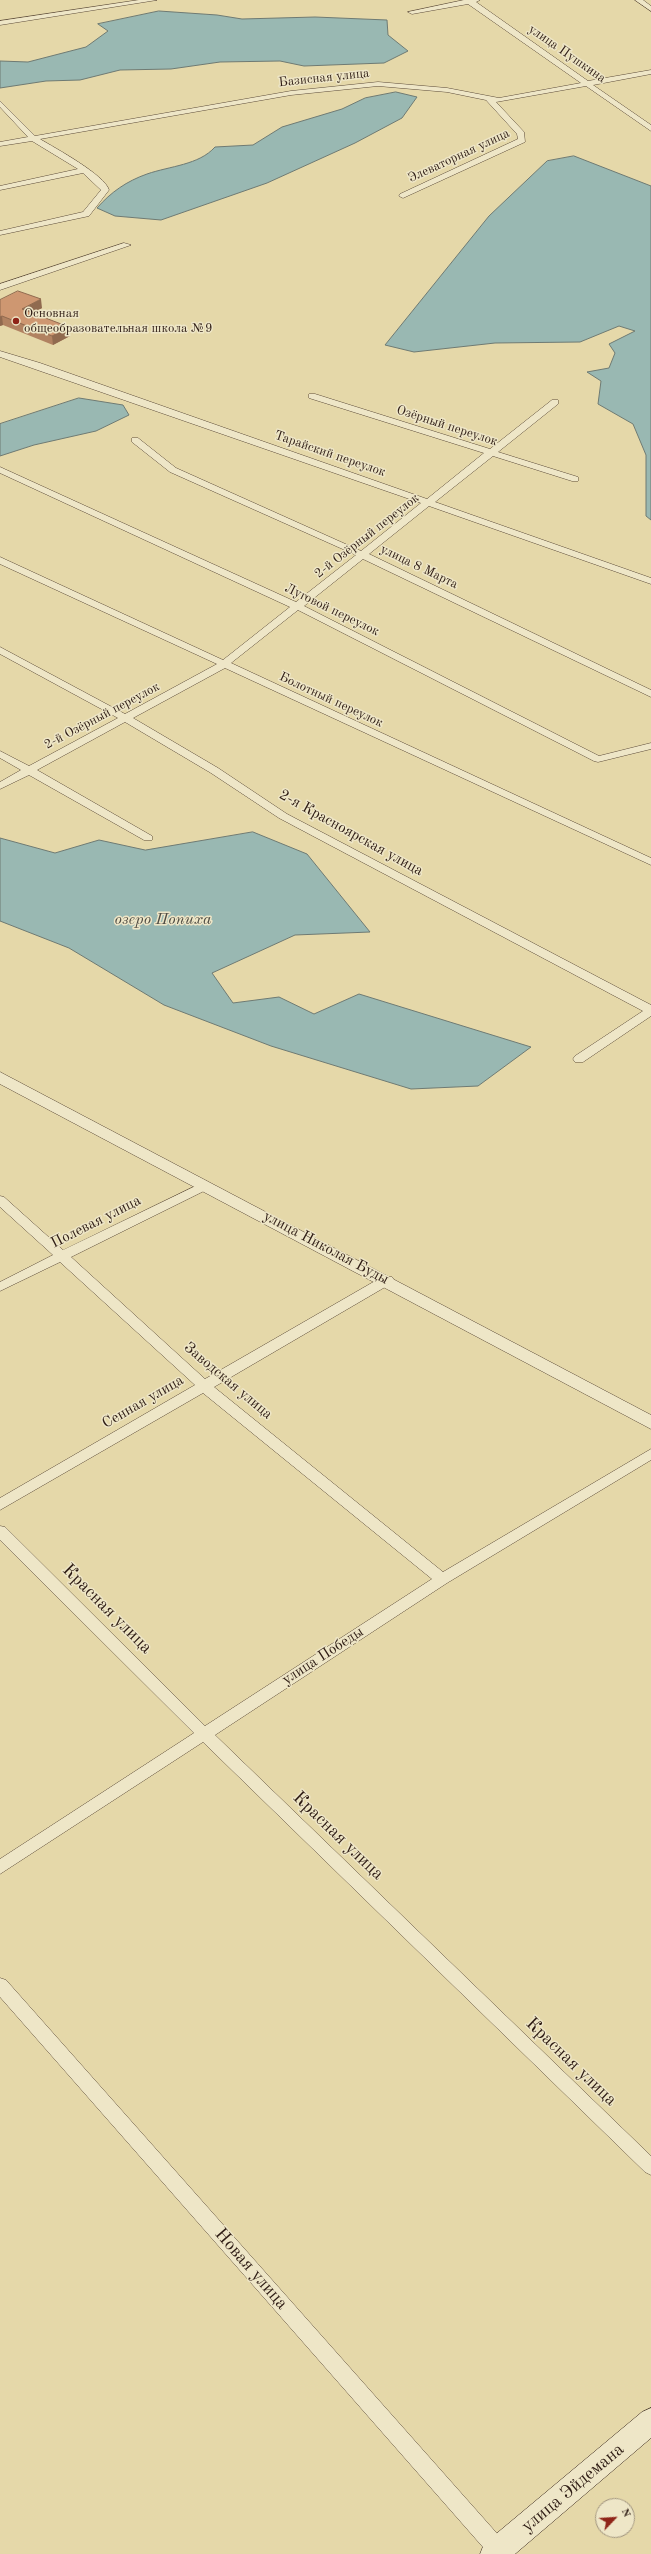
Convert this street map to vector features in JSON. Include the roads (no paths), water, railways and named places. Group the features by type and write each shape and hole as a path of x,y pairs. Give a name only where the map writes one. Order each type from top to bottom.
{"main road":[{"name":"улица Эйдемана","path":"498,2553 651,2421"}],"street":[{"path":"0,23 153,0"},
{"path":"412,12 472,0"},
{"name":"улица Пушкина","path":"472,0 651,129"},
{"path":"639,0 651,9"},
{"name":"Базисная улица","path":"0,144 291,93 351,86 378,84 428,87 463,93 490,100 651,72"},
{"name":"Элеваторная улица","path":"403,196 522,140 521,134 490,100"},
{"path":"0,103 34,138 85,170 105,190 86,214 0,232"},
{"path":"0,188 85,170"},
{"path":"0,287 127,245"},
{"name":"Тарайский переулок","path":"0,354 37,364 651,580"},
{"name":"Озёрный переулок","path":"312,396 575,479"},
{"name":"2-й Озёрный переулок","path":"0,786 223,665 362,555 431,503 556,402"},
{"name":"улица 8 Марта","path":"135,440 173,470 362,555 651,694"},
{"name":"Луговой переулок","path":"0,470 297,606 598,759 651,746"},
{"name":"Болотный переулок","path":"0,560 223,665 651,862"},
{"name":"2-я Красноярская улица","path":"0,650 127,718 242,786 283,816 651,1011"},
{"path":"0,754 148,838"},
{"path":"579,1059 651,1011"},
{"name":"улица Николая Буды","path":"0,1077 387,1280 651,1422"},
{"name":"Полевая улица","path":"0,1287 64,1257 206,1185"},
{"name":"Заводская улица","path":"0,1200 204,1386 442,1579"},
{"name":"Сенная улица","path":"0,1505 387,1280"},
{"name":"улица Победы","path":"0,1867 442,1579 651,1454"},
{"name":"Красная улица","path":"0,1531 204,1734 651,2167"},
{"name":"Новая улица","path":"0,1985 498,2553"}],"water":[{"path":"159,11 217,15 242,19 315,17 387,20 388,35 408,51 384,63 304,66 280,61 220,62 171,69 120,70 80,80 46,81 0,88 0,61 28,62 86,47 108,31 98,24"},
{"path":"396,92 417,97 402,118 355,143 267,183 161,220 115,216 97,208 114,192 133,180 156,171 201,158 215,147 253,145 282,127 342,109 365,98"},
{"path":"574,156 651,186 651,520 646,516 646,455 633,424 598,404 601,381 587,372 609,368 615,353 609,344 635,331 619,326 580,342 495,343 414,352 385,345 489,216 547,161"},
{"path":"79,398 123,405 129,415 96,431 34,445 0,456 0,424"},
{"name":"озеро Попиха","path":"253,832 307,854 370,932 295,935 212,973 233,1003 279,997 314,1014 359,994 531,1047 478,1086 411,1089 271,1046 164,1005 69,948 0,921 0,838 55,853 99,840 145,850"}],"place":[{"name":"Основная общеобразовательная школа №9","path":"16,321"}]}
